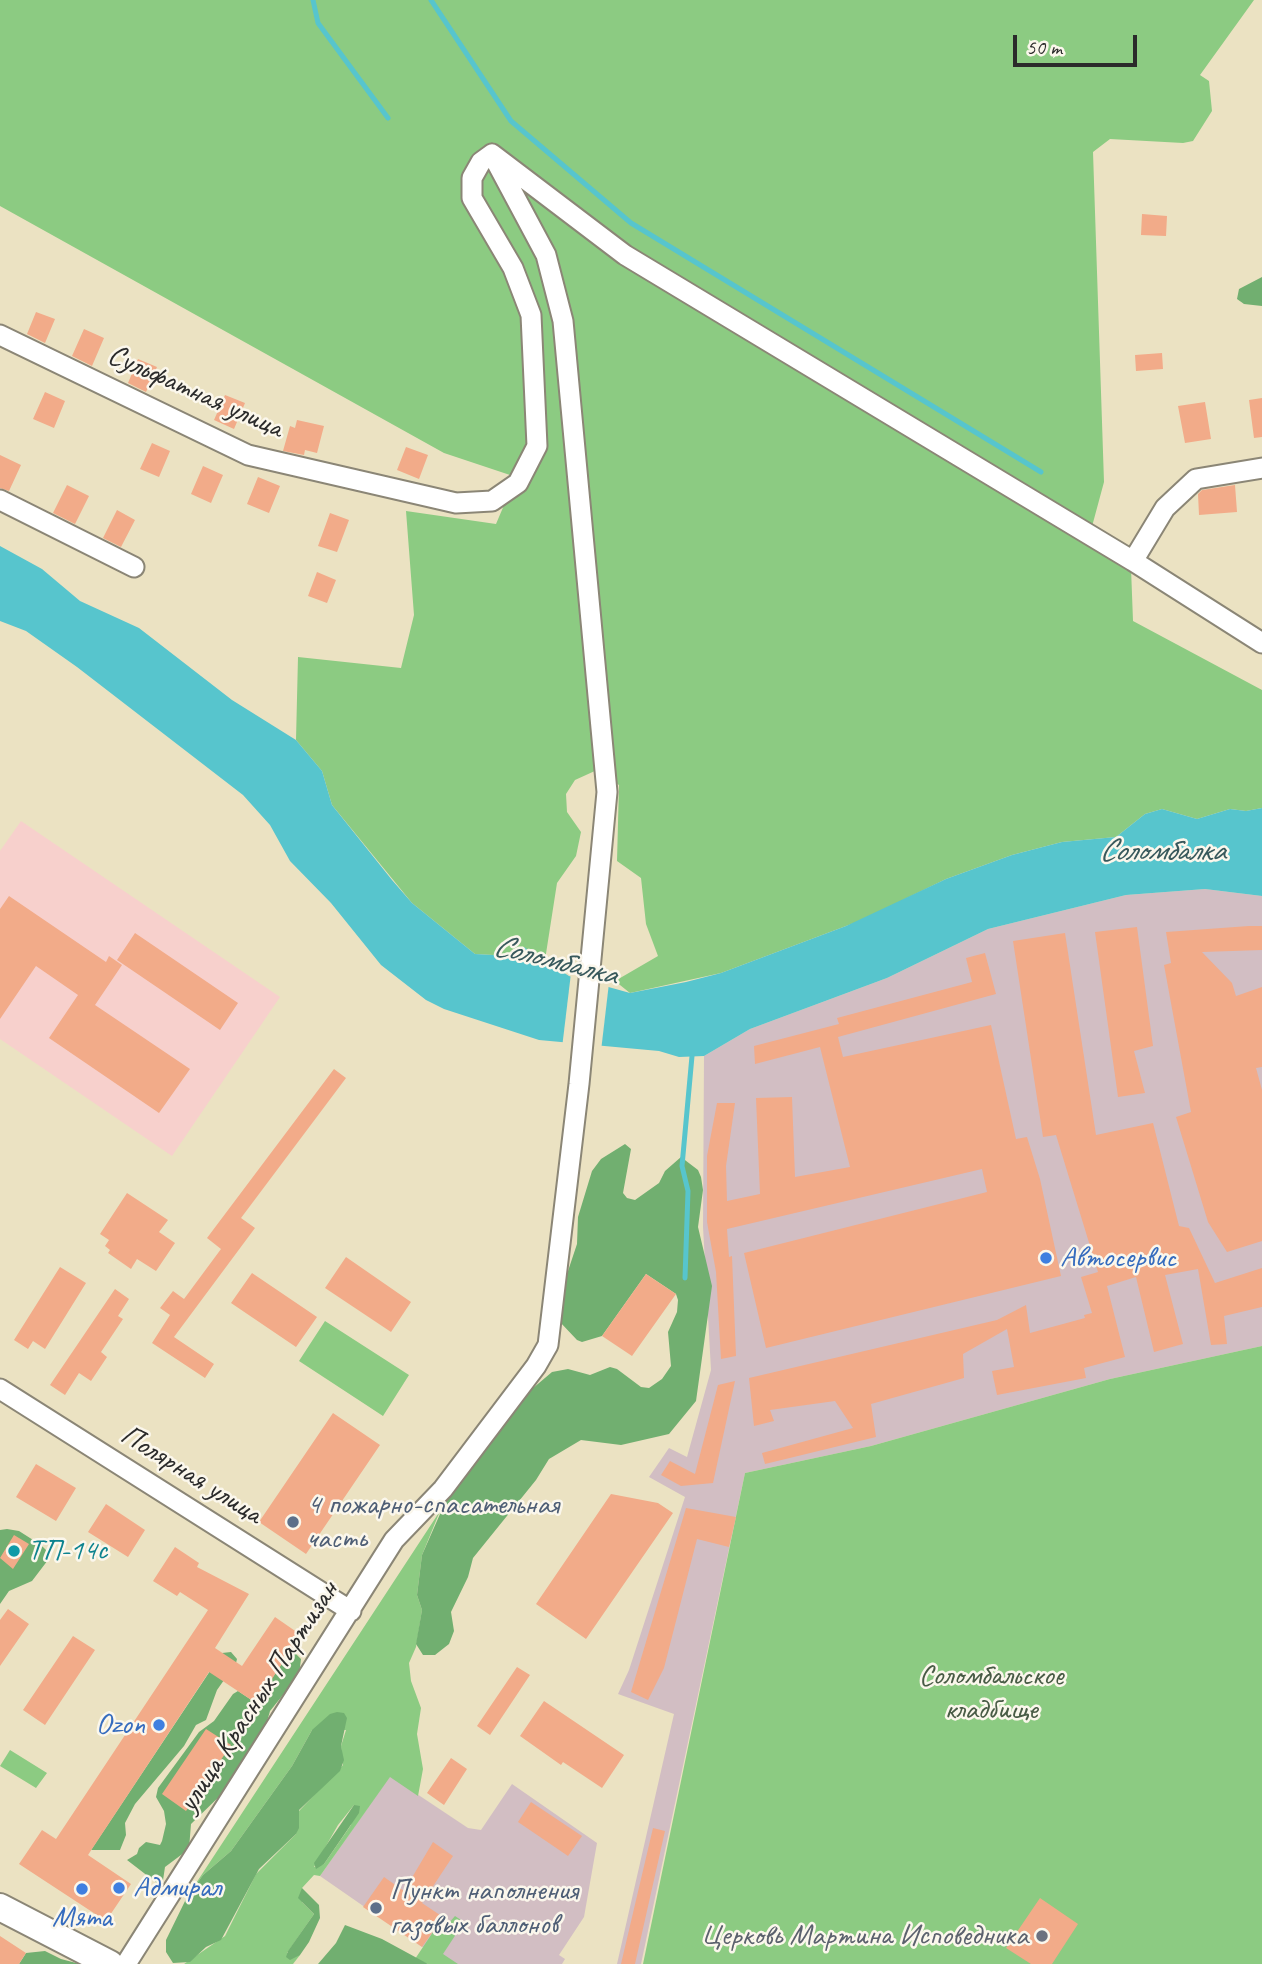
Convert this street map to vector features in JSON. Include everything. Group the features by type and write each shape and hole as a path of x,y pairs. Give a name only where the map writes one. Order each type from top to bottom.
{"main road":[{"path":"0,1907 110,1964"}],"street":[{"name":"Сульфатная улица","path":"0,335 248,455 456,503 492,501 519,483 537,446 531,315 513,268 472,198 472,178 481,162 492,154"},
{"path":"492,154 625,255 1133,561 1262,643"},
{"name":"улица Красных Партизан","path":"125,1964 394,1540 443,1489 536,1366 548,1345 579,1084 607,792 563,321 546,255 492,154"},
{"path":"1133,561 1165,508 1179,491 1196,479 1262,468"},
{"path":"0,500 134,567"},
{"name":"Полярная улица","path":"0,1389 351,1611"}],"shaded area":[{"path":"21,821 280,997 172,1156 0,1039 0,851"},
{"path":"1205,889 1262,896 1262,1346 1110,1379 871,1446 745,1473 641,1964 617,1964 674,1714 618,1694 629,1670 685,1497 649,1477 669,1448 687,1457 711,1370 703,1227 704,1056 750,1029 887,978 988,929 1126,895"},
{"path":"390,1776 468,1828 481,1830 512,1784 597,1843 584,1917 559,1955 565,1959 562,1964 447,1964 320,1876"}],"green space":[{"path":"0,0 1254,0 1200,75 1209,81 1212,111 1193,141 1183,143 1110,139 1093,152 1104,482 1087,545 1131,568 1133,621 1262,690 1262,808 1246,811 1230,809 1197,819 1162,809 1145,814 1116,837 1062,842 1012,855 946,879 862,920 721,973 630,993 615,981 658,956 646,924 641,878 617,861 619,785 597,770 575,780 566,794 567,812 581,832 576,856 557,883 545,960 524,948 511,956 475,954 412,903 332,805 322,771 296,740 298,657 401,668 414,615 406,511 496,524 516,477 444,453 0,206"},
{"path":"1262,277 1262,306 1244,304 1237,299 1239,289"},
{"path":"625,1144 631,1149 623,1193 627,1198 635,1200 659,1183 665,1171 681,1157 698,1170 701,1177 703,1190 698,1227 712,1286 696,1401 669,1434 621,1445 581,1440 549,1459 536,1480 473,1558 468,1577 451,1612 454,1631 449,1644 435,1655 423,1655 416,1644 422,1610 417,1595 422,1555 444,1505 519,1400 552,1372 568,1369 590,1375 610,1367 617,1369 641,1387 649,1388 662,1379 671,1366 668,1332 677,1312 678,1300 676,1294 646,1274 602,1336 582,1342 560,1322 564,1283 577,1244 578,1217 592,1171 601,1159"},
{"path":"325,1321 409,1375 383,1416 299,1361"},
{"name":"Соломбальское кладбище","path":"1262,1346 1262,1964 643,1964 745,1473 871,1446 1110,1379"},
{"path":"440,1511 422,1555 417,1595 422,1610 416,1647 409,1663 411,1681 421,1708 417,1734 423,1769 418,1796 390,1777 320,1876 314,1875 302,1888 302,1902 314,1914 287,1953 300,1955 293,1964 184,1964 225,1936 256,1874 296,1834 299,1811 343,1765 341,1746 346,1730 312,1730 292,1766 231,1851 203,1875 187,1897","holes":["354,1805 351,1825 324,1864 314,1867 338,1825"]},
{"path":"0,1530 19,1531 41,1545 46,1550 48,1560 32,1581 9,1591 0,1604"},
{"path":"291,1649 301,1659 299,1675 270,1711 264,1732 228,1788 191,1824 189,1849 165,1867 162,1887 127,1860 137,1854 146,1842 160,1845 162,1841 166,1824 164,1811 156,1797 158,1788 199,1732 214,1721 233,1694 238,1691 256,1703"},
{"path":"231,1652 237,1659 236,1663 217,1690 206,1720 196,1725 184,1746 135,1804 125,1823 126,1835 120,1850 91,1850 222,1653"},
{"path":"344,1713 347,1718 341,1746 344,1760 340,1771 299,1810 299,1828 296,1834 259,1869 221,1940 206,1947 190,1962 173,1963 166,1952 166,1940 187,1897 203,1875 231,1851 292,1766 312,1730 330,1714"},
{"path":"10,1750 47,1773 36,1788 0,1766"},
{"path":"354,1805 360,1806 359,1813 324,1864 316,1869 314,1863"},
{"path":"302,1888 319,1905 320,1918 300,1955 290,1960 286,1957 288,1951 314,1914 298,1898"},
{"path":"455,1916 464,1922 443,1954 458,1964 428,1964 415,1959 437,1926 448,1924"},
{"path":"345,1925 382,1939 428,1964 318,1964 336,1943"},
{"path":"45,1951 80,1964 19,1964 26,1953"}],"water":[{"name":"Соломбалка","path":"0,546 42,569 80,601 139,628 232,700 296,740 322,771 332,805 392,880 412,903 475,954 511,956 524,947 569,976 630,993 686,982 721,973 846,926 946,879 1012,855 1062,842 1116,837 1145,814 1162,809 1197,819 1230,809 1246,811 1262,808 1262,896 1205,889 1126,895 988,929 887,978 750,1029 704,1056 679,1057 659,1051 539,1040 444,1009 426,1000 381,965 331,903 290,861 270,825 243,795 77,667 26,631 0,621"}],"pier":[{"path":"571,973 609,983 601,1051 562,1048"}],"building":[{"path":"1142,214 1167,216 1166,236 1141,235"},
{"path":"36,312 55,319 45,343 27,334"},
{"path":"84,329 104,338 92,366 72,356"},
{"path":"1162,353 1163,369 1136,371 1135,355"},
{"path":"138,359 157,367 146,392 128,383"},
{"path":"45,392 65,401 54,428 33,419"},
{"path":"225,395 245,403 234,429 214,420"},
{"path":"1262,398 1262,437 1254,438 1249,400"},
{"path":"1205,402 1211,439 1185,443 1178,406"},
{"path":"297,420 324,426 317,453 305,450 304,455 283,451 290,426 295,428"},
{"path":"152,443 170,451 159,477 140,469"},
{"path":"406,447 428,455 419,479 397,470"},
{"path":"0,455 21,465 9,491 0,488"},
{"path":"203,466 223,475 211,503 191,494"},
{"path":"258,477 280,486 269,513 247,504"},
{"path":"67,485 89,496 75,524 53,513"},
{"path":"1235,485 1237,512 1199,515 1198,494 1202,490"},
{"path":"117,510 135,520 121,547 103,538"},
{"path":"330,513 349,520 337,552 318,546"},
{"path":"317,572 336,580 327,603 308,596"},
{"path":"9,896 106,962 109,956 122,965 95,1005 190,1069 159,1113 49,1038 78,995 36,966 0,1019 0,909"},
{"path":"1262,926 1262,950 1202,952 1232,983 1236,996 1262,987 1262,1067 1256,1068 1262,1090 1262,1241 1227,1252 1208,1222 1176,1117 1191,1112 1164,965 1171,963 1166,932"},
{"path":"1137,927 1153,1046 1134,1051 1145,1093 1118,1097 1095,932"},
{"path":"135,933 238,1003 220,1030 117,960"},
{"path":"1065,933 1096,1135 1153,1123 1179,1226 1189,1228 1215,1283 1262,1268 1262,1307 1224,1316 1227,1344 1211,1345 1198,1269 1165,1275 1183,1344 1154,1352 1136,1277 1107,1286 1125,1357 1084,1368 1086,1378 997,1395 992,1371 1014,1367 1007,1329 963,1354 964,1378 871,1404 876,1437 765,1464 762,1453 853,1428 835,1401 770,1410 774,1421 754,1426 749,1378 997,1320 1026,1305 1030,1333 1085,1318 1084,1315 1092,1313 1081,1277 1098,1272 1056,1135 1043,1137 1013,941"},
{"path":"985,953 996,994 838,1037 843,1057 991,1025 1016,1139 1027,1137 1040,1179 1061,1276 766,1348 744,1253 987,1192 982,1169 727,1229 729,1257 732,1256 736,1356 721,1359 716,1272 707,1222 707,1156 717,1103 735,1103 726,1166 727,1201 760,1194 756,1098 792,1097 795,1177 850,1167 820,1047 755,1064 754,1046 839,1024 837,1018 972,982 966,958"},
{"path":"334,1069 346,1078 241,1218 255,1228 174,1337 214,1364 205,1378 152,1343 170,1315 160,1308 173,1291 184,1299 221,1249 207,1238"},
{"path":"127,1193 168,1220 159,1232 175,1243 156,1271 137,1259 131,1269 108,1253 110,1250 105,1246 109,1240 100,1234"},
{"path":"346,1257 411,1302 391,1332 325,1288"},
{"path":"60,1267 86,1283 45,1349 33,1341 28,1349 14,1340"},
{"path":"252,1273 317,1317 296,1347 231,1303"},
{"path":"646,1274 676,1294 632,1356 602,1336"},
{"path":"115,1289 129,1299 118,1316 123,1319 101,1352 107,1357 91,1381 79,1373 65,1395 50,1385"},
{"path":"735,1381 713,1483 681,1486 661,1475 670,1461 695,1474 718,1385"},
{"path":"333,1413 380,1445 306,1554 259,1522"},
{"path":"36,1464 76,1488 56,1521 16,1497"},
{"path":"611,1494 658,1503 673,1513 586,1639 536,1604"},
{"path":"106,1504 145,1530 128,1557 88,1532"},
{"path":"686,1508 736,1517 729,1547 697,1539 664,1668 648,1700 631,1692"},
{"name":"ТП-14с","path":"14,1535 29,1544 13,1569 0,1558"},
{"path":"175,1547 199,1563 197,1567 249,1594 215,1648 242,1666 275,1617 301,1635 256,1703 209,1672 88,1855 131,1884 106,1921 19,1864 42,1830 56,1839 208,1610 180,1592 177,1596 153,1581"},
{"path":"8,1609 29,1624 0,1666 0,1620"},
{"path":"73,1636 95,1650 45,1725 23,1710"},
{"path":"517,1667 530,1675 490,1735 477,1726"},
{"path":"544,1701 624,1755 602,1788 563,1762 561,1765 520,1736"},
{"path":"206,1729 231,1745 186,1811 162,1794"},
{"path":"451,1758 467,1769 444,1805 427,1793"},
{"path":"531,1802 582,1836 568,1856 518,1822"},
{"path":"653,1828 665,1831 635,1964 621,1964"},
{"path":"433,1842 453,1856 422,1903 443,1917 422,1947 363,1907 384,1877 404,1891"},
{"name":"Церковь Мартина Исповедника","path":"1040,1898 1078,1924 1052,1964 1031,1964 1006,1948"},
{"path":"0,1936 26,1953 19,1964 0,1964"}],"waterway":[{"path":"313,0 318,23 388,118"},
{"path":"431,0 511,121 631,223 1041,472"},
{"path":"685,1278 688,1191 682,1166 692,1056"}],"place":[{"name":"Автосервис","path":"1046,1258"},
{"name":"4 пожарно-спасательная часть","path":"293,1522"},
{"name":"ТП-14с","path":"14,1551"},
{"name":"Ozon","path":"159,1725"},
{"name":"Адмирал","path":"119,1888"},
{"name":"Мята","path":"82,1889"},
{"name":"Пункт наполнения газовых баллонов","path":"376,1908"},
{"name":"Церковь Мартина Исповедника","path":"1042,1936"}]}
